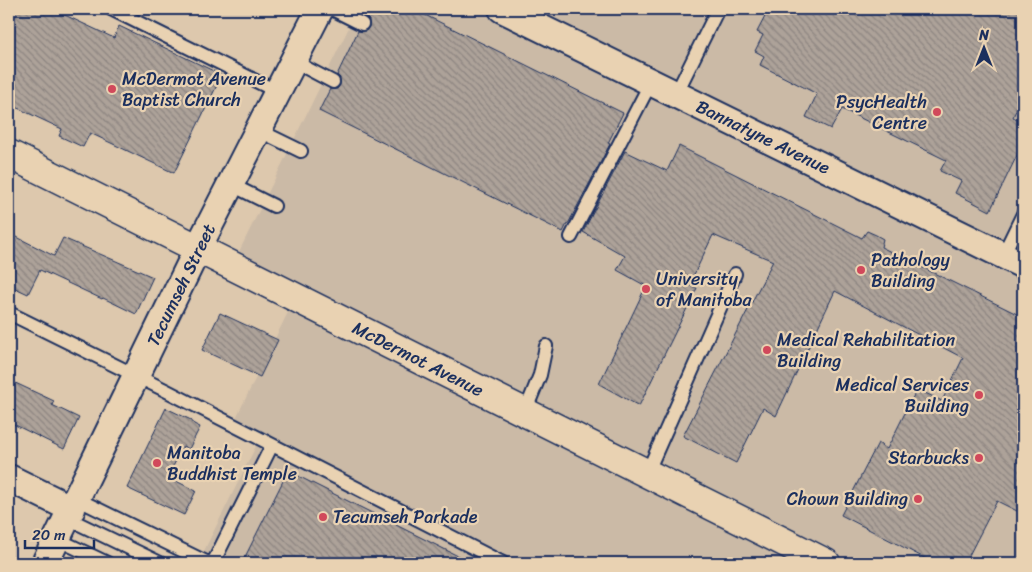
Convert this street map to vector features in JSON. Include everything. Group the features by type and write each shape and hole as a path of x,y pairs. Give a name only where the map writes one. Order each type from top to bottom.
{"street":[{"name":"Tecumseh Street","path":"45,563 198,248 320,9"},
{"name":"Bannatyne Avenue","path":"502,9 1013,260"},
{"name":"McDermot Avenue","path":"9,154 826,563"},
{"path":"9,478 68,516"}],"lane":[{"path":"111,9 278,92"},
{"path":"332,9 362,24"},
{"path":"676,94 718,9"},
{"path":"293,61 334,82"},
{"path":"571,237 651,82"},
{"path":"258,130 300,151"},
{"path":"230,184 274,206"},
{"path":"1013,260 1023,214"},
{"path":"647,473 735,274"},
{"path":"9,313 137,376 503,563"},
{"path":"525,412 540,375 546,346"},
{"path":"68,516 208,563 214,561 272,445"},
{"path":"68,516 107,563"},
{"path":"68,516 160,563"}],"shaded area":[{"name":"University of Manitoba","path":"358,9 1023,9 1023,563 198,563 263,432 235,420 296,296 233,264"}],"building":[{"name":"McDermot Avenue Baptist Church","path":"14,9 52,9 114,38 119,26 222,75 174,173 90,133 83,147 59,136 62,129 9,104 9,19"},
{"path":"370,9 413,9 623,113 608,143 610,144 563,232 319,111 330,89 337,89 340,85 340,78 337,75 358,31 366,31 369,27 369,20 366,17"},
{"name":"PsycHealth Centre","path":"769,9 1023,9 1023,95 1013,117 1023,122 1023,143 990,211 955,193 961,181 940,171 946,160 842,109 831,129 806,117 817,94 760,65 764,56 755,51 763,35 757,32"},
{"path":"679,146 862,238 867,231 876,235 883,239 881,247 1023,317 1023,514 997,501 965,563 934,563 841,515 878,443 887,449 917,389 942,401 963,358 835,291 776,416 763,408 736,463 683,436 773,261 713,235 689,285 697,288 639,406 599,384 646,286 617,270 625,256 583,232 625,151 667,171"},
{"path":"9,233 54,256 63,238 153,277 136,314 40,270 28,294 9,285"},
{"path":"220,313 278,340 260,377 202,350"},
{"path":"9,380 54,401 52,405 79,418 64,449 9,422"},
{"name":"Manitoba Buddhist Temple","path":"166,408 191,420 200,427 189,449 183,446 168,477 196,491 184,515 127,488"},
{"name":"Tecumseh Parkade","path":"288,471 472,563 242,563"}],"place":[{"name":"McDermot Avenue Baptist Church","path":"112,89"},
{"name":"PsycHealth Centre","path":"937,112"},
{"name":"Pathology Building","path":"861,270"},
{"name":"University of Manitoba","path":"646,289"},
{"name":"Medical Rehabilitation Building","path":"767,350"},
{"name":"Medical Services Building","path":"979,395"},
{"name":"Starbucks","path":"979,458"},
{"name":"Manitoba Buddhist Temple","path":"157,463"},
{"name":"Chown Building","path":"918,499"},
{"name":"Tecumseh Parkade","path":"323,517"}]}
